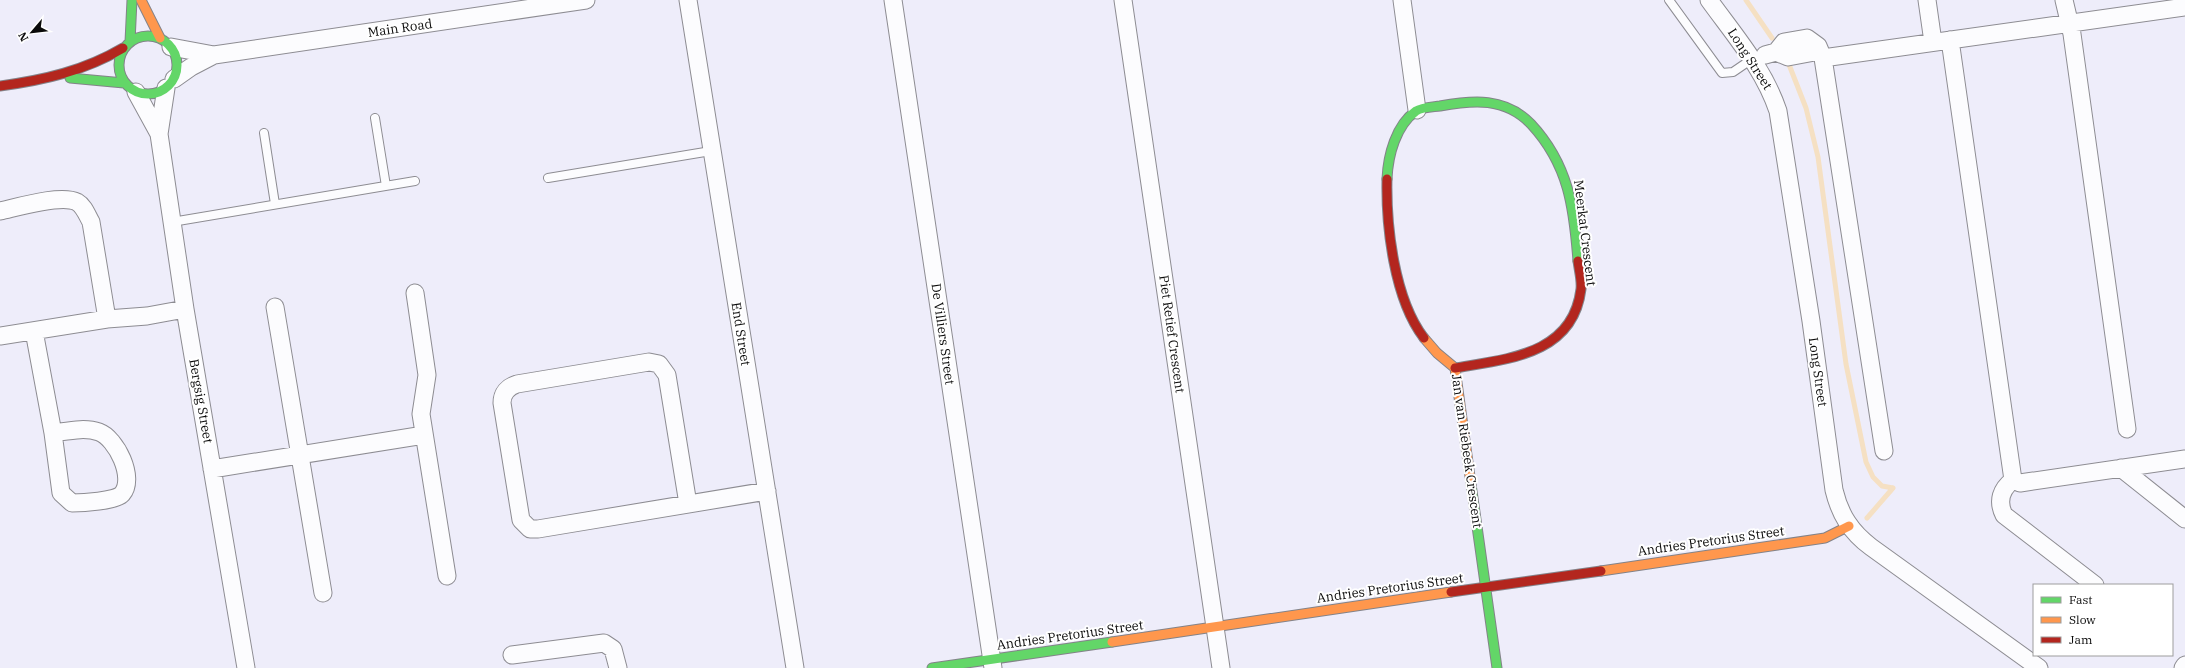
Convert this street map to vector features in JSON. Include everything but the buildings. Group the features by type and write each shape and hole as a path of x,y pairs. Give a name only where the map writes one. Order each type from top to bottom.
{"street":[{"path":"130,87 118,66 127,45 132,0"},
{"path":"0,86 51,79 83,78 130,87 151,94 170,84 177,59 141,0"},
{"name":"Main Road","path":"170,84 191,67 214,56 586,0"},
{"name":"End Street","path":"688,0 795,668"},
{"name":"De Villiers Street","path":"893,0 992,664"},
{"name":"Piet Retief Crescent","path":"1123,0 1221,668"},
{"path":"1402,0 1418,110"},
{"name":"Long Street","path":"1709,0 1752,59 1772,93 1782,129 1837,503 1849,526 1871,547 2038,668"},
{"path":"1927,0 1933,42"},
{"path":"2064,0 2069,23 2127,429"},
{"path":"1752,59 1776,52 1788,56 1822,54 1950,40 2185,7"},
{"path":"51,79 96,64 144,36 166,43"},
{"path":"1950,40 2013,480"},
{"name":"Main Road","path":"166,43 214,56"},
{"path":"1822,54 1884,451"},
{"name":"Bergsig Street","path":"170,84 159,134 185,309 246,668"},
{"name":"Bergsig Street","path":"130,87 159,134"},
{"name":"Meerkat Crescent","path":"1418,110 1480,102 1499,104 1514,110 1537,131 1558,160 1569,193 1581,288 1576,312 1570,323 1556,339 1538,350 1455,368"},
{"name":"Jan van Riebeek Crescent","path":"1418,110 1407,118 1399,129 1389,162 1386,197 1402,296 1406,309 1422,336 1442,358 1455,368 1498,668"},
{"path":"0,211 56,200 70,199 78,202 85,209 91,222 107,319"},
{"path":"415,293 427,375 421,414 447,576"},
{"path":"275,307 323,593"},
{"path":"0,336 107,319 147,316 185,309"},
{"path":"34,331 53,433 61,493 66,500 72,503 82,503 113,498 122,494 126,486 123,461 111,439 100,432 89,430 53,433"},
{"path":"688,504 667,375 659,364 649,362 517,384 511,386 504,394 502,403 521,516 527,528 538,530 767,491"},
{"path":"212,469 424,434"},
{"path":"2013,480 2020,483 2185,459"},
{"path":"2121,468 2185,518"},
{"path":"2013,480 2003,490 2000,497 2000,504 2004,515 2094,584"},
{"name":"Andries Pretorius Street","path":"932,668 992,664 1215,627 1825,538 1849,526"},
{"path":"512,655 604,643 613,649 618,668"}],"lane":[{"path":"1669,0 1722,73 1733,72 1752,59"},
{"path":"375,118 386,186"},
{"path":"264,133 275,204"},
{"path":"548,178 712,151"},
{"path":"172,222 414,181"}],"waterway":[{"path":"1746,0 1772,38"},
{"path":"1788,62 1806,108 1818,157 1846,364 1866,462 1873,477 1882,486 1893,488"},
{"path":"1867,518 1893,488"}],"traffic: fast":[{"path":"130,42 132,0"},
{"path":"142,36 154,36 169,44 177,59 177,65 177,71 169,86 154,94 142,94 127,86 119,71 119,59 127,44 142,36"},
{"path":"70,78 124,83"},
{"path":"1387,179 1389,160 1394,141 1403,124 1416,111 1428,107 1464,102 1488,103 1510,109 1521,115 1544,139 1562,171 1571,205 1578,261"},
{"path":"1471,484 1497,668"},
{"path":"932,668 1112,642"}],"traffic: slow":[{"path":"141,0 160,38"},
{"path":"1424,338 1437,353 1455,368 1471,484"},
{"path":"1601,571 1825,538 1849,526"},
{"path":"1112,642 1451,592"}],"traffic: jam":[{"path":"0,86 32,81 79,69 123,48"},
{"path":"1387,179 1388,218 1394,262 1405,303 1424,338"},
{"path":"1455,368 1516,356 1534,350 1551,341 1565,328 1575,311 1581,289 1578,261"},
{"path":"1451,592 1601,571"}]}
